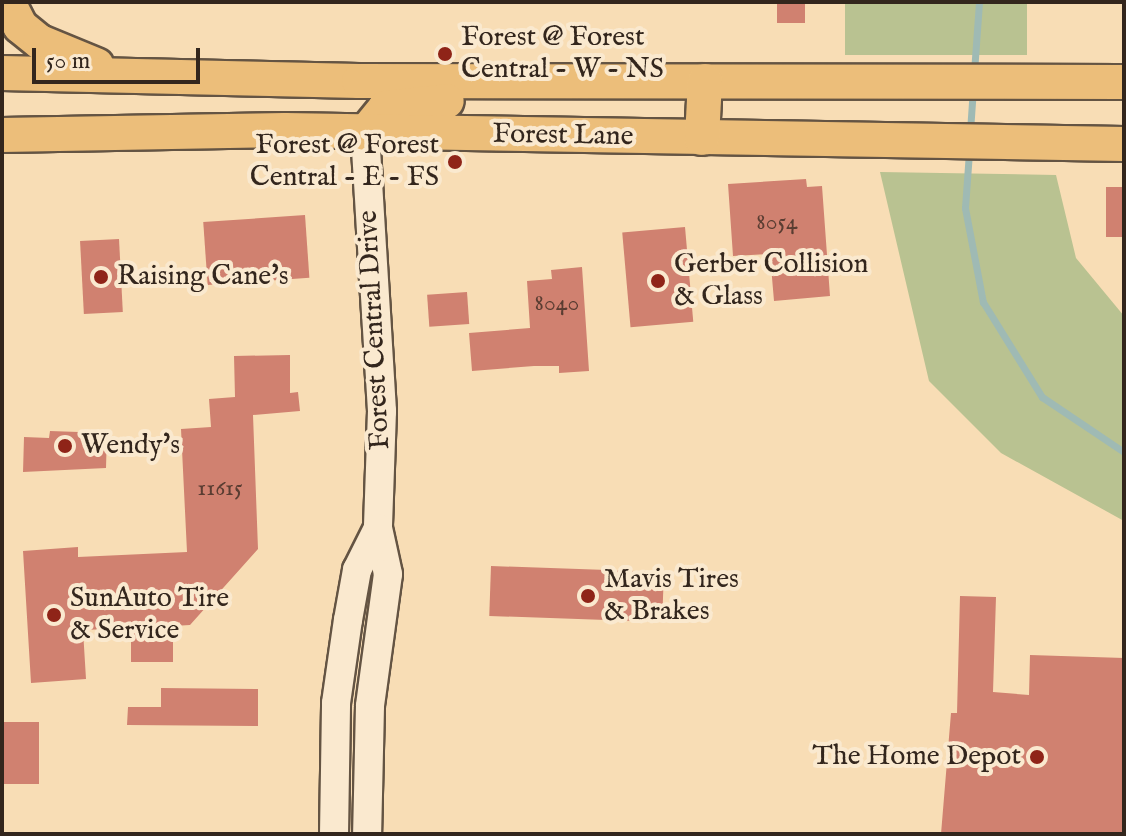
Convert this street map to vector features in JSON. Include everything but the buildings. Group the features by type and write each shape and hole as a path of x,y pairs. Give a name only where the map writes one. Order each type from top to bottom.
{"main road":[{"path":"8,2 20,26 60,53 107,69 151,76"},
{"name":"Forest Lane","path":"2,73 359,81 872,79 1124,82"},
{"path":"78,136 133,120 183,114 319,113 341,102 359,81"},
{"path":"365,133 385,108 419,100 554,101 633,81"},
{"path":"702,138 705,81"},
{"name":"Forest Lane","path":"2,135 365,133 875,143 1124,144"}],"street":[{"name":"Forest Central Drive","path":"365,133 382,411 378,528 388,574 370,706 367,834"},
{"name":"Forest Central Drive","path":"334,834 336,703 357,570 378,528"}],"green space":[{"path":"845,2 1027,2 1027,55 845,55"},
{"path":"880,172 1056,175 1076,258 1124,316 1124,521 1001,453 929,381"}],"waterway":[{"path":"974,72 979,2"},
{"path":"970,131 973,92"},
{"path":"969,152 965,208 983,302 1042,397 1124,452"}],"place":[{"name":"Forest @ Forest Central - W - NS","path":"445,54"},
{"name":"Forest @ Forest Central - E - FS","path":"455,162"},
{"name":"Raising Cane's","path":"101,277"},
{"name":"Gerber Collision & Glass","path":"658,281"},
{"name":"Wendy's","path":"65,446"},
{"name":"Mavis Tires & Brakes","path":"588,596"},
{"name":"SunAuto Tire & Service","path":"54,615"},
{"name":"The Home Depot","path":"1037,757"}]}
